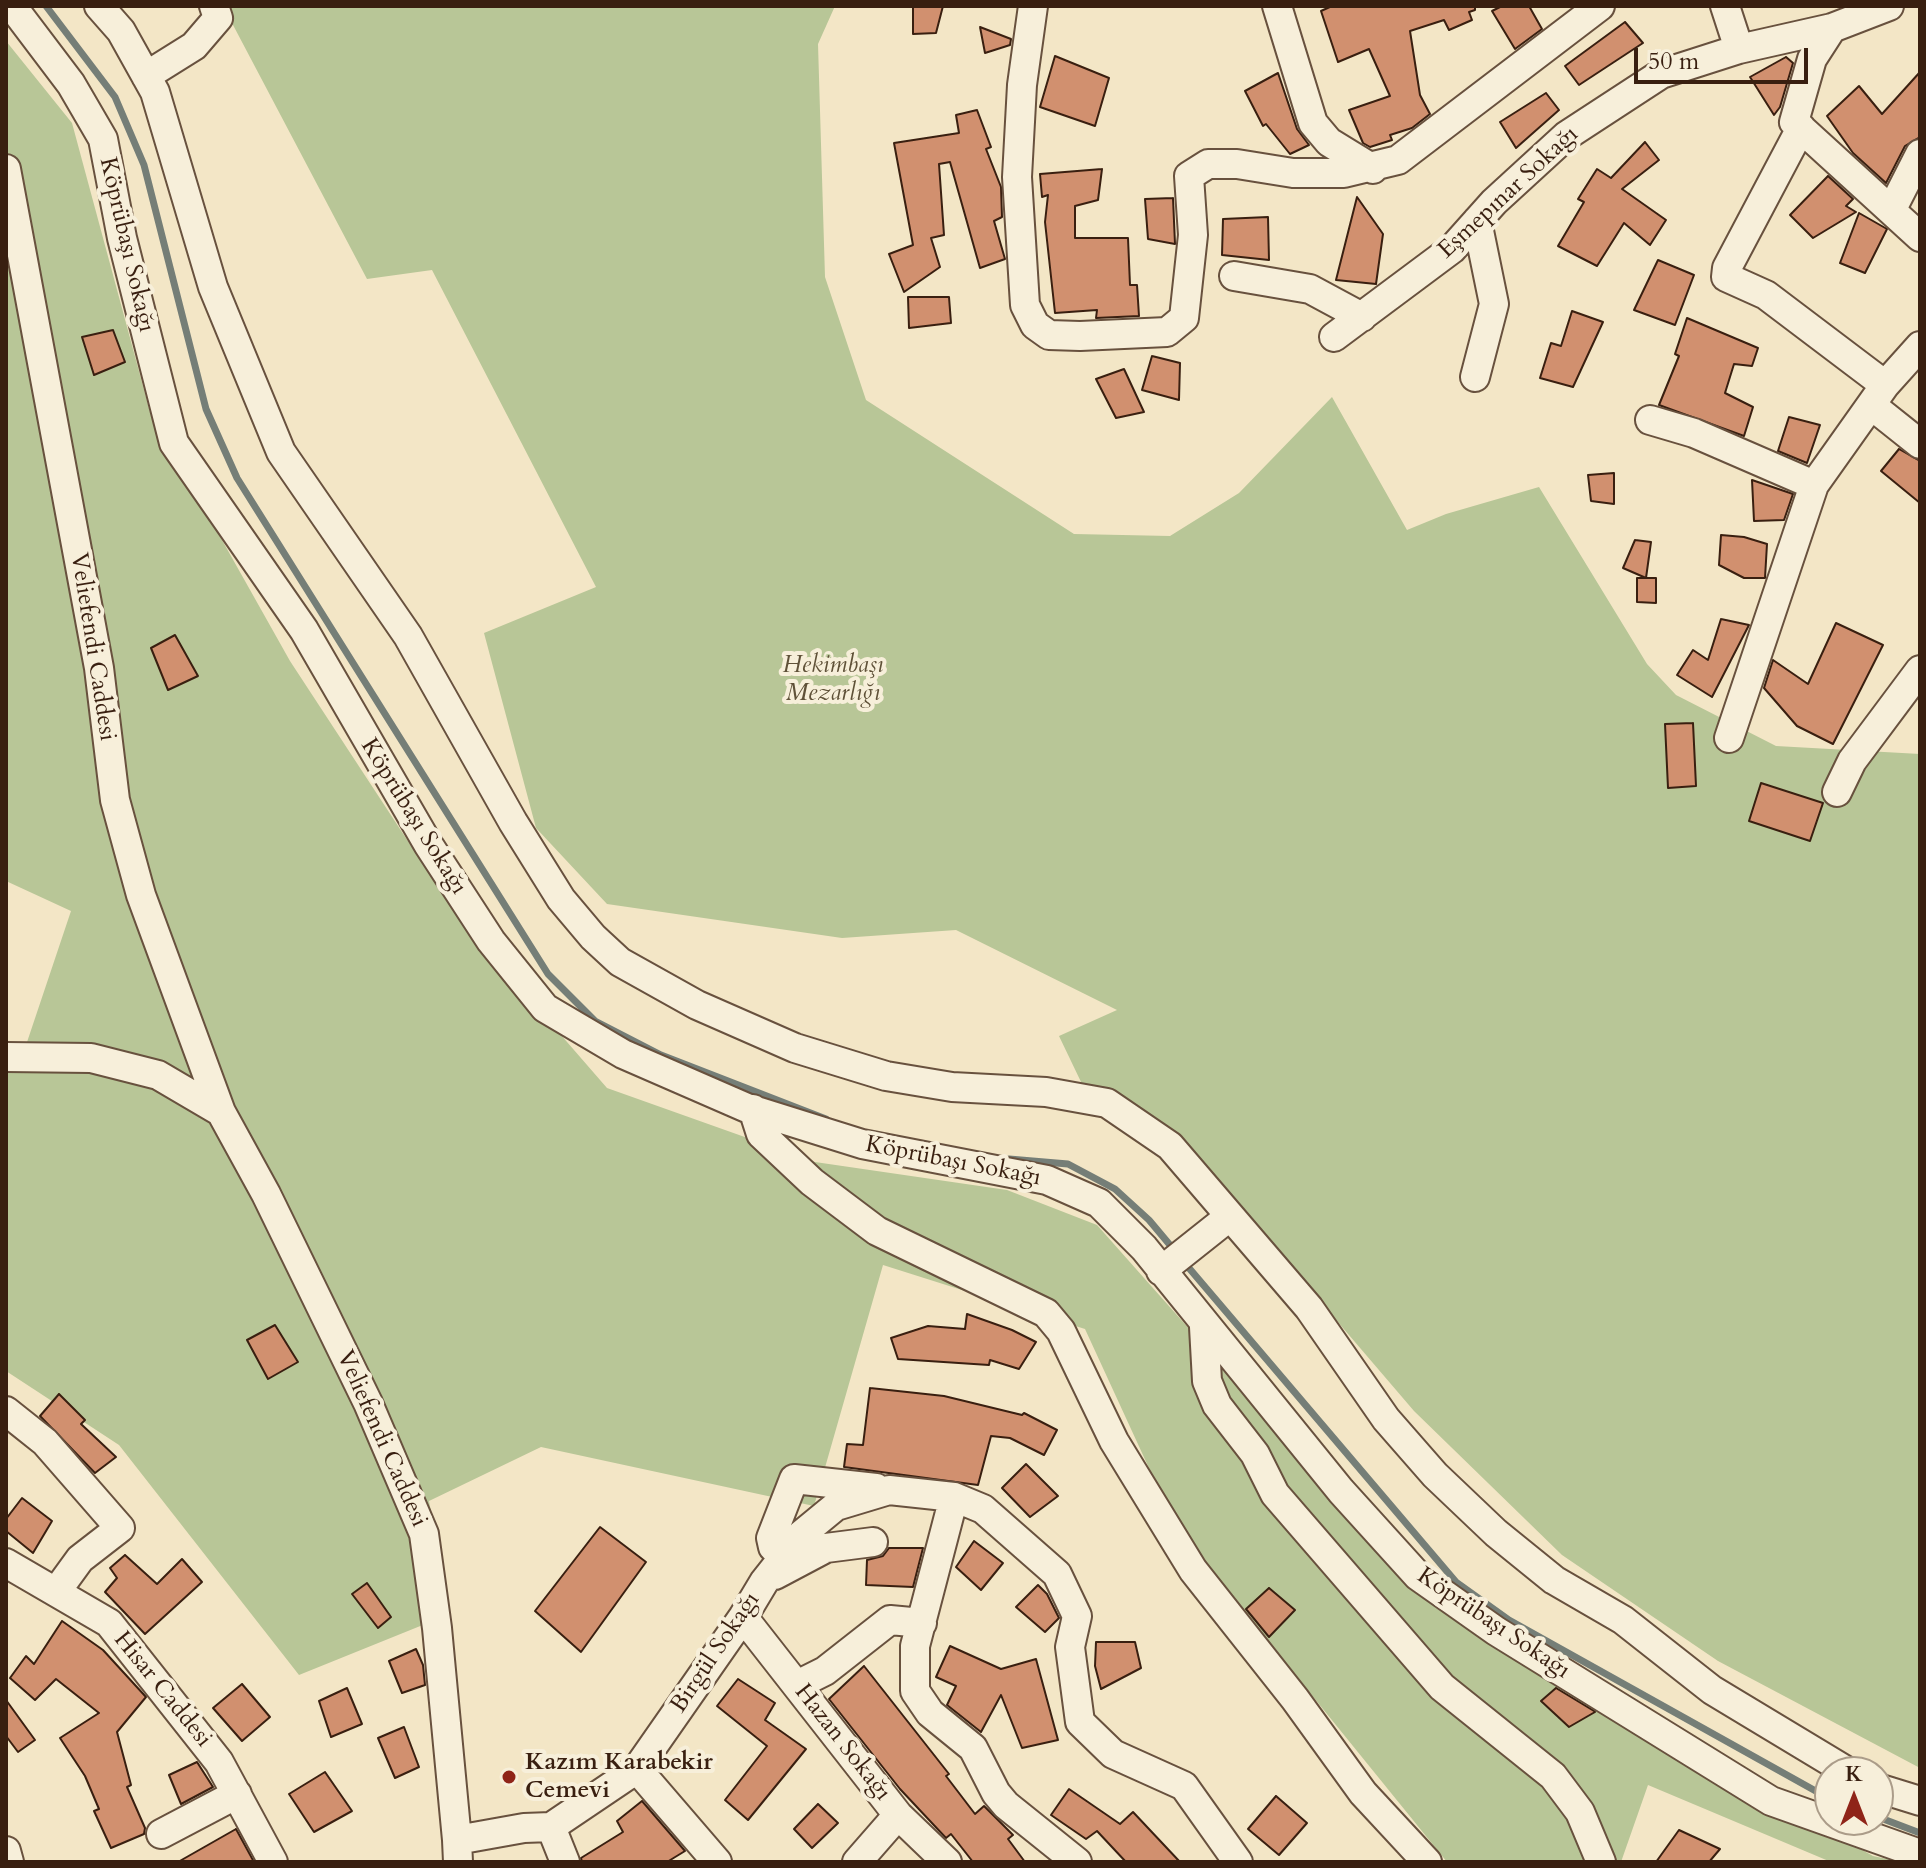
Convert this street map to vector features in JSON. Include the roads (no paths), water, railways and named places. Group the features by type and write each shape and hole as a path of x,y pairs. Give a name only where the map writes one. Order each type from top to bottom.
{"street":[{"name":"Köprübaşı Sokağı","path":"12,6 71,84 103,139 122,238 174,443 304,630 380,768 491,941 545,1008 623,1054 753,1109 862,1144 1047,1180 1099,1203 1167,1267 1204,1327 1341,1491 1418,1576 1496,1631 1771,1801 1920,1854"},
{"path":"99,6 121,31 155,92 213,287 281,452 408,636 513,822 561,899 593,937 620,962 697,1005 795,1048 886,1076 952,1087 1046,1092 1107,1103 1170,1146 1221,1223 1309,1308 1386,1419 1435,1475 1496,1533 1554,1580 1623,1620 1712,1690 1821,1756"},
{"path":"146,76 194,46 218,18 214,6"},
{"path":"1033,6 1022,85 1017,177 1025,305 1035,325 1049,335 1138,336 1167,332 1184,318 1193,235 1189,176 1208,164 1237,164 1293,173 1373,169 1398,160 1600,6"},
{"path":"1277,6 1313,123 1329,142 1373,169"},
{"path":"1725,6 1739,49"},
{"name":"Eşmepınar Sokağı","path":"1334,337 1452,249 1566,136 1661,74 1739,49 1832,28 1889,6"},
{"path":"1832,28 1812,59 1794,122 1920,237"},
{"path":"1801,128 1727,268 1726,277 1766,295 1878,395 1920,444"},
{"path":"1892,209 1920,154"},
{"name":"Veliefendi Caddesi","path":"6,169 99,668 115,800 141,895 221,1112 266,1194 368,1403 424,1534 437,1628 458,1851"},
{"path":"1475,377 1494,304 1477,221"},
{"path":"1234,276 1310,289 1362,317"},
{"path":"1729,738 1814,485 1878,395 1920,346"},
{"path":"1650,420 1694,433 1814,485"},
{"path":"1837,792 1852,761 1920,670"},
{"path":"6,1057 91,1058 158,1075 221,1112"},
{"path":"753,1109 761,1134 812,1182 877,1231 1046,1313 1061,1331 1114,1441 1193,1570 1295,1699 1363,1793 1427,1862"},
{"path":"1167,1267 1221,1223"},
{"path":"1204,1327 1207,1381 1217,1405 1255,1454 1275,1494 1442,1687 1553,1776 1580,1812 1601,1862"},
{"path":"6,1411 45,1442 120,1528 80,1559 56,1592"},
{"name":"Birgül Sokağı","path":"786,1554 773,1547 771,1538 794,1479 954,1497 983,1509 1057,1574 1077,1616 1070,1647 1080,1722 1113,1754 1184,1786 1238,1862"},
{"name":"Birgül Sokağı","path":"458,1851 524,1828 551,1827 637,1769 764,1582 802,1534 836,1506 889,1490"},
{"path":"954,1497 915,1646 915,1691 930,1713 973,1748 996,1793 1006,1805 1077,1862"},
{"path":"764,1582 826,1548 873,1542"},
{"name":"Hisar Caddesi","path":"6,1563 109,1623 219,1762 267,1860"},
{"name":"Hazan Sokağı","path":"743,1617 898,1815 947,1862"},
{"path":"797,1685 825,1671 890,1620 922,1623"},
{"path":"637,1769 717,1862"},
{"path":"1894,1793 1920,1801"},
{"path":"161,1834 237,1794"},
{"path":"857,1862 898,1815"},
{"path":"551,1827 565,1862"},
{"path":"6,1851 9,1862"}],"waterway":[{"path":"46,6 115,97 144,165 206,409 237,478 548,974 595,1021 661,1055 826,1119"},
{"path":"1009,1159 1068,1164 1115,1189 1149,1220 1175,1251"},
{"path":"1183,1261 1456,1582 1509,1620 1814,1790"},
{"path":"1894,1823 1920,1833"}],"place":[{"name":"Kazım Karabekir Cemevi","path":"509,1777"}],"park label":[{"name":"Hekimbaşı Mezarlığı","path":"833,680"}]}
